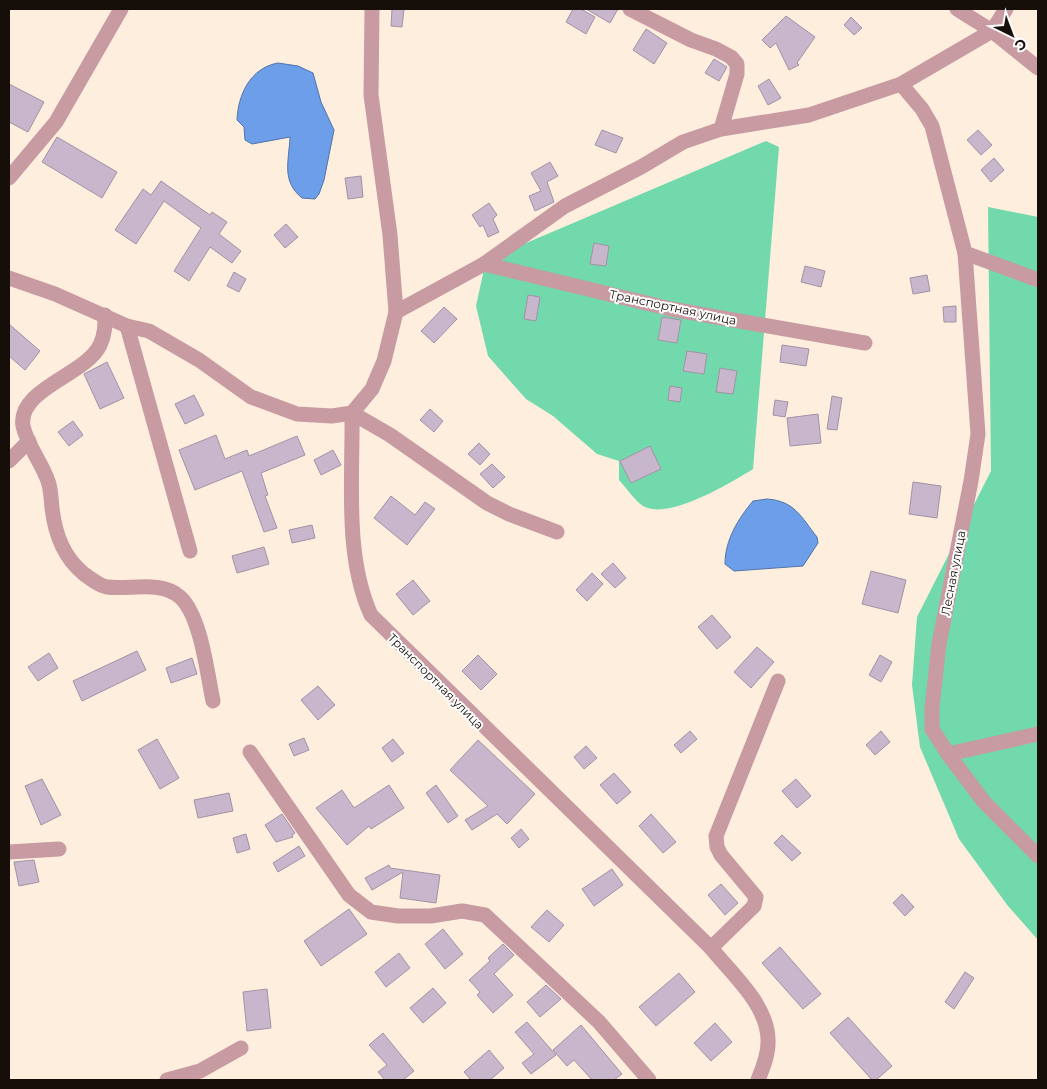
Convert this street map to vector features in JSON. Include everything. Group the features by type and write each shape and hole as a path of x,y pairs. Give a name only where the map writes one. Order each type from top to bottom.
{"street":[{"path":"9,178 56,122 121,9"},
{"path":"352,413 372,389 384,361 396,312 390,235 371,95 372,9"},
{"path":"630,9 691,40 731,57 736,64 737,74 721,128"},
{"path":"957,9 992,31 1038,68"},
{"path":"396,312 484,264 565,206 641,167 683,142 721,128 809,115 901,84 992,31 1006,9"},
{"name":"Лесная улица","path":"901,84 922,109 932,126 965,252 978,434 971,481 939,644 932,708 932,729 984,802 1038,856"},
{"path":"965,252 1038,280"},
{"name":"Транспортная улица","path":"484,264 671,309 864,343"},
{"path":"9,278 105,315 127,326 149,331 199,360 250,397 297,414 332,416 352,413 390,435 487,502 509,514 556,532"},
{"path":"105,315 105,331 100,346 73,372 31,400 24,411 23,426 49,483 55,527 63,550 73,565 104,587 159,588 170,590 181,598 189,609 195,625 213,701"},
{"path":"127,326 190,551"},
{"name":"Транспортная улица","path":"352,413 354,558 361,593 371,615 711,948 752,999 765,1019 768,1040 758,1080"},
{"path":"9,461 29,441"},
{"path":"711,948 754,906 756,897 721,855 717,847 716,836 778,681"},
{"path":"948,754 1038,734"},
{"path":"250,752 349,895 371,912 398,916 432,916 462,911 485,915 599,1022 649,1080"},
{"path":"9,852 60,849"},
{"path":"167,1080 200,1071 241,1048"}],"green space":[{"path":"766,141 779,147 753,469 715,491 683,505 667,509 654,509 643,506 619,480 619,461 597,454 553,416 526,399 488,356 476,306 486,260"},
{"path":"988,207 1038,217 1038,940 1008,906 959,839 920,747 912,685 917,617 991,471"}],"water":[{"path":"278,63 298,66 313,73 321,102 334,130 324,180 315,199 302,198 291,185 288,170 290,137 252,144 245,140 244,127 237,120 240,101 247,84 260,70"},
{"path":"777,500 796,511 817,537 818,543 803,566 734,571 725,564 727,547 733,530 753,501"}],"building":[{"path":"392,9 404,9 402,27 391,26"},
{"path":"573,9 581,9 595,17 586,34 566,22"},
{"path":"586,9 618,9 610,23"},
{"path":"786,16 815,37 797,63 799,65 789,70 776,43 770,48 762,40"},
{"path":"851,17 862,28 854,35 844,25"},
{"path":"646,29 667,43 654,64 633,50"},
{"path":"714,59 727,67 719,81 705,73"},
{"path":"769,79 781,98 768,105 758,86"},
{"path":"9,84 44,102 28,132 9,122"},
{"path":"602,130 623,138 616,153 595,145"},
{"path":"978,130 992,145 981,155 967,140"},
{"path":"57,137 117,172 102,198 42,162"},
{"path":"994,158 1004,170 991,182 981,170"},
{"path":"550,162 558,176 547,182 554,202 535,211 529,196 541,191 531,173"},
{"path":"361,176 363,197 348,199 345,178"},
{"path":"161,181 210,215 212,212 227,222 219,234 241,251 232,263 210,247 189,281 174,271 201,228 164,201 136,244 115,230 143,189 151,195"},
{"path":"489,203 497,215 493,219 499,232 488,237 483,225 480,227 472,215"},
{"path":"286,224 298,237 285,248 274,235"},
{"path":"594,243 609,246 606,266 590,264"},
{"path":"805,266 825,271 821,287 801,282"},
{"path":"234,272 246,279 239,292 227,286"},
{"path":"927,275 930,291 913,294 910,278"},
{"path":"528,295 540,297 536,321 524,319"},
{"path":"956,306 956,322 944,322 943,307"},
{"path":"444,307 457,319 434,343 421,331"},
{"path":"662,317 681,320 677,343 658,340"},
{"path":"9,324 40,351 25,370 9,356"},
{"path":"782,345 809,349 806,366 780,362"},
{"path":"687,351 707,354 704,374 683,371"},
{"path":"107,362 124,398 100,409 84,374"},
{"path":"720,368 737,371 733,394 716,392"},
{"path":"670,386 682,388 680,402 668,400"},
{"path":"194,395 204,415 185,424 175,404"},
{"path":"832,396 842,398 837,430 827,429"},
{"path":"775,400 788,402 785,417 773,415"},
{"path":"430,409 443,421 434,432 420,420"},
{"path":"818,414 821,443 790,446 787,418"},
{"path":"73,421 83,435 69,446 58,432"},
{"path":"216,435 225,459 247,450 249,456 297,436 305,455 261,473 268,495 265,496 277,528 264,532 242,471 195,490 179,450"},
{"path":"479,443 490,454 480,465 468,454"},
{"path":"650,446 661,469 631,483 620,461"},
{"path":"333,450 341,465 321,475 314,460"},
{"path":"492,464 505,477 493,488 480,474"},
{"path":"913,482 941,486 937,518 909,514"},
{"path":"391,496 415,515 425,502 435,509 407,545 374,518"},
{"path":"312,525 315,538 292,543 289,530"},
{"path":"264,547 269,564 237,573 232,556"},
{"path":"613,563 626,578 615,588 601,574"},
{"path":"871,571 906,580 898,613 862,604"},
{"path":"592,573 603,584 587,601 576,590"},
{"path":"413,580 430,601 413,615 396,594"},
{"path":"712,615 731,637 717,649 698,627"},
{"path":"757,647 774,662 751,688 734,672"},
{"path":"137,651 146,670 82,701 73,681"},
{"path":"49,653 58,668 38,681 28,667"},
{"path":"478,655 497,674 481,690 462,671"},
{"path":"880,655 892,662 881,682 869,675"},
{"path":"192,658 197,674 171,683 166,668"},
{"path":"318,686 335,705 318,720 301,700"},
{"path":"690,731 697,739 681,753 674,745"},
{"path":"881,731 890,742 875,755 866,745"},
{"path":"304,738 309,750 294,756 289,744"},
{"path":"157,739 179,778 160,789 138,750"},
{"path":"393,739 404,753 392,762 382,748"},
{"path":"478,740 535,794 507,824 497,814 472,830 465,820 488,806 450,770"},
{"path":"586,746 597,758 584,769 574,757"},
{"path":"614,773 631,792 617,804 600,785"},
{"path":"42,779 61,815 41,825 25,786"},
{"path":"796,779 811,796 797,808 782,791"},
{"path":"389,785 404,808 371,829 369,826 347,845 316,808 342,790 354,808"},
{"path":"436,785 458,816 448,823 426,793"},
{"path":"229,793 233,811 198,818 194,800"},
{"path":"282,814 295,833 292,835 293,837 276,842 265,825"},
{"path":"651,814 676,842 663,853 639,826"},
{"path":"521,829 529,839 519,848 511,838"},
{"path":"246,834 250,849 237,853 233,838"},
{"path":"782,835 801,853 792,861 774,843"},
{"path":"299,846 305,856 278,872 273,863"},
{"path":"34,860 39,882 19,886 14,862"},
{"path":"389,865 390,868 440,875 436,903 400,898 403,872 372,890 365,878"},
{"path":"612,869 623,885 594,906 582,889"},
{"path":"721,884 738,903 725,915 708,895"},
{"path":"902,894 914,907 905,916 893,903"},
{"path":"349,909 367,934 321,966 304,941"},
{"path":"547,910 564,925 549,942 531,927"},
{"path":"443,929 463,954 445,969 425,944"},
{"path":"503,944 514,955 494,974 513,995 493,1013 477,995 480,992 469,980 490,961 488,958"},
{"path":"780,947 821,994 803,1009 762,963"},
{"path":"399,953 410,968 386,987 375,972"},
{"path":"965,972 974,978 954,1009 945,1002"},
{"path":"679,973 695,992 656,1026 639,1007"},
{"path":"546,985 561,999 540,1017 527,1002"},
{"path":"433,988 446,1003 423,1023 410,1008"},
{"path":"267,989 271,1028 247,1031 243,992"},
{"path":"848,1017 892,1066 876,1080 872,1080 830,1033"},
{"path":"527,1022 556,1055 531,1074 522,1063 534,1054 515,1032"},
{"path":"715,1023 732,1042 711,1061 694,1043"},
{"path":"581,1025 622,1074 614,1080 592,1080 574,1060 567,1066 553,1050"},
{"path":"383,1033 414,1071 403,1080 385,1080 378,1072 387,1065 369,1045"},
{"path":"489,1050 504,1068 490,1080 471,1080 464,1072"}]}
